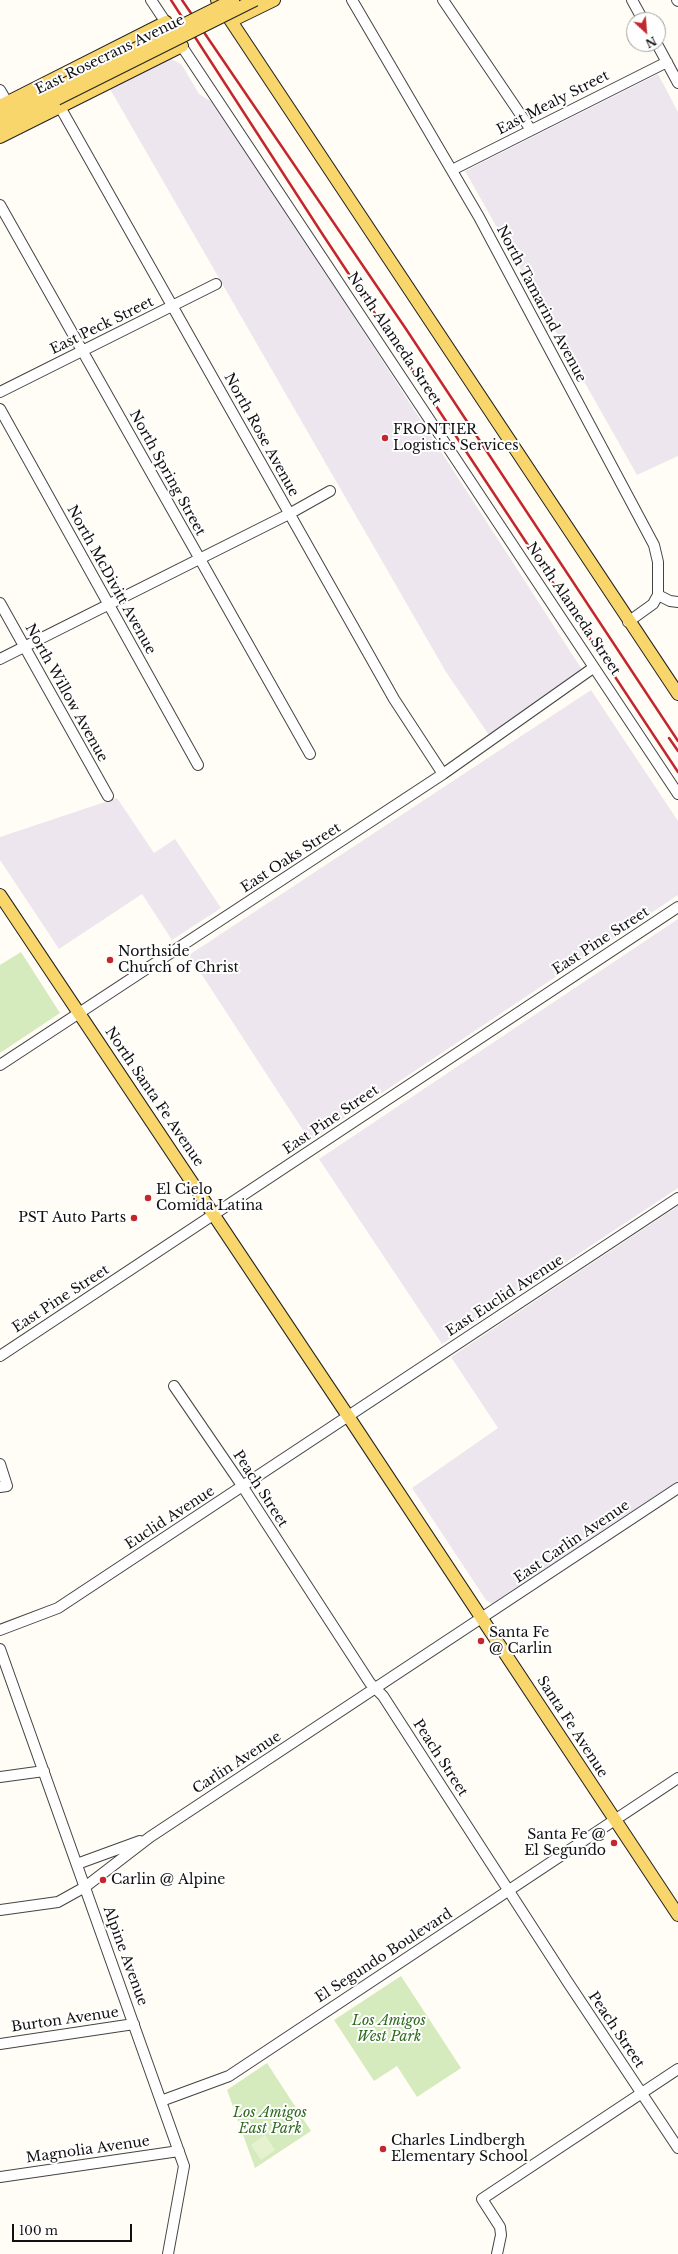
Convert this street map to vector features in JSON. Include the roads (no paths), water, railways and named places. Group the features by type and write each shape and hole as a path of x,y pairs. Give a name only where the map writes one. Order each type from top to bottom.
{"main road":[{"path":"217,0 628,622 678,694"},
{"name":"East Rosecrans Avenue","path":"0,116 57,98 233,0"},
{"name":"East Rosecrans Avenue","path":"0,127 255,0"},
{"path":"231,21 274,0"},
{"path":"4,104 166,22"},
{"path":"0,137 57,98 182,46"},
{"name":"North Santa Fe Avenue","path":"0,895 348,1416"},
{"name":"Santa Fe Avenue","path":"348,1416 678,1915"}],"street":[{"name":"North Alameda Street","path":"151,0 678,794"},
{"name":"North Tamarind Avenue","path":"352,0 452,170 646,527 654,545 658,562 658,595"},
{"path":"443,0 531,130"},
{"path":"632,0 639,12"},
{"path":"661,52 678,83"},
{"name":"East Mealy Street","path":"452,170 667,62"},
{"path":"0,90 4,104"},
{"name":"North Rose Avenue","path":"57,98 394,699 443,774"},
{"name":"North Spring Street","path":"0,205 199,560 310,754"},
{"name":"East Peck Street","path":"0,392 82,350 173,307 216,284"},
{"name":"North McDivitt Avenue","path":"0,409 198,765"},
{"path":"0,659 199,560 289,514 330,491"},
{"path":"628,622 653,604 658,595 670,601 678,602"},
{"name":"North Willow Avenue","path":"0,603 108,796"},
{"name":"East Oaks Street","path":"0,1065 443,774 594,668"},
{"name":"East Pine Street","path":"0,1356 678,907"},
{"name":"East Euclid Avenue","path":"348,1416 678,1198"},
{"name":"Peach Street","path":"174,1386 375,1689 383,1696 508,1891 678,2148"},
{"name":"Euclid Avenue","path":"0,1630 58,1608 348,1416"},
{"path":"0,1464 4,1486"},
{"name":"East Carlin Avenue","path":"482,1618 678,1488"},
{"name":"Carlin Avenue","path":"0,1910 58,1902 85,1887 150,1837 482,1618"},
{"name":"Alpine Avenue","path":"0,1649 184,2168 168,2254"},
{"path":"0,1777 44,1771"},
{"name":"El Segundo Boulevard","path":"161,2101 229,2076 616,1821 678,1778"},
{"path":"77,1864 150,1837"},
{"name":"Burton Avenue","path":"0,2044 134,2024"},
{"path":"497,2254 501,2231 482,2199 678,2069"},
{"name":"Magnolia Avenue","path":"0,2177 179,2151"}],"railway":[{"path":"171,0 323,235 678,772"},
{"path":"182,0 406,329 678,741"},
{"path":"669,738 678,751"}],"place":[{"name":"FRONTIER Logistics Services","path":"385,438"},
{"name":"Northside Church of Christ","path":"110,960"},
{"name":"El Cielo Comida Latina","path":"148,1198"},
{"name":"PST Auto Parts","path":"134,1218"},
{"name":"Santa Fe @ Carlin","path":"481,1641"},
{"name":"Santa Fe @ El Segundo","path":"614,1843"},
{"name":"Carlin @ Alpine","path":"103,1880"},
{"name":"Charles Lindbergh Elementary School","path":"383,2149"}],"park label":[{"name":"Los Amigos West Park","path":"389,2030"},
{"name":"Los Amigos East Park","path":"270,2122"}]}
